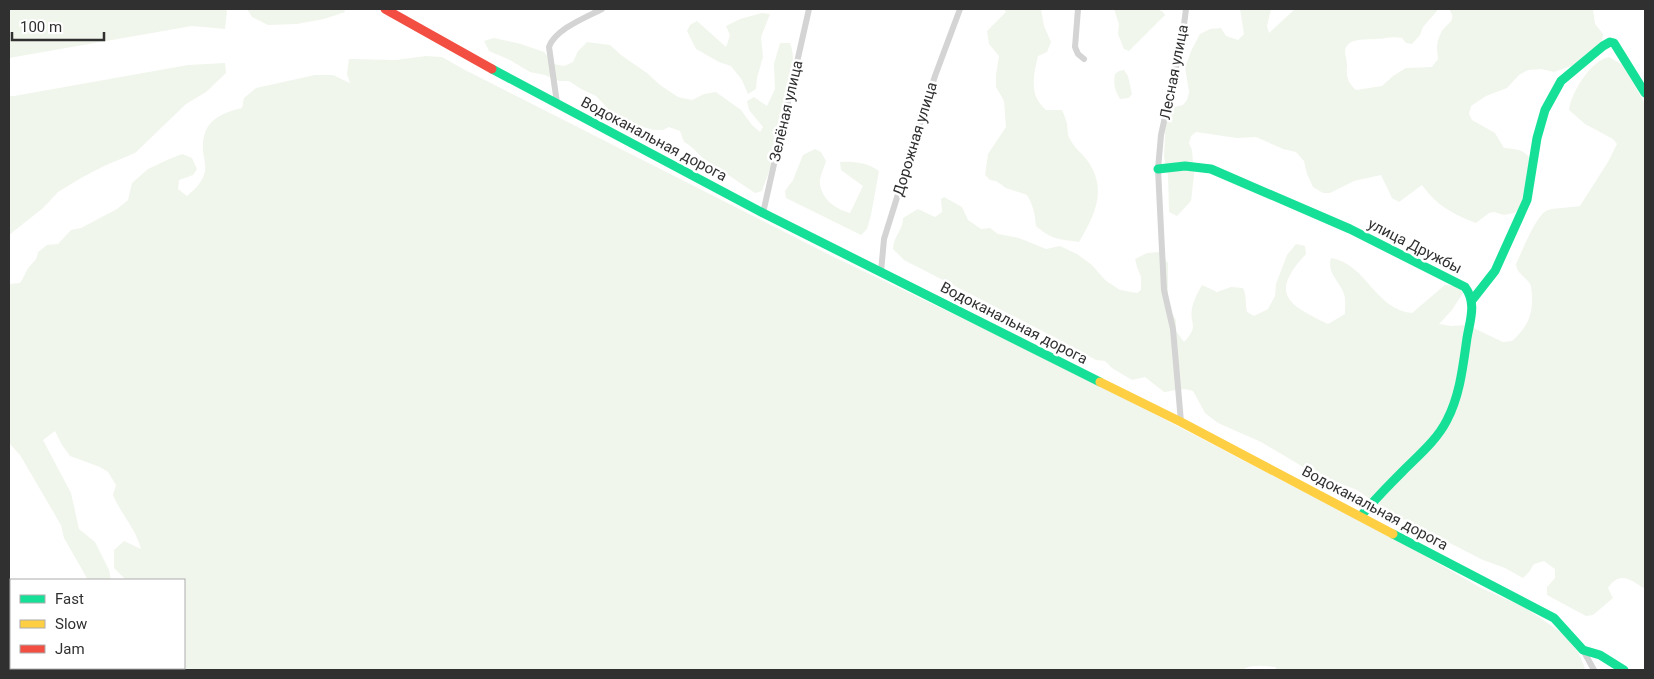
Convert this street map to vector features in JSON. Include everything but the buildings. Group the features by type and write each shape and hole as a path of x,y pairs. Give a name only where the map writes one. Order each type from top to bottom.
{"street":[{"name":"Водоканальная дорога","path":"384,9 512,81 763,213 1181,422 1554,618 1583,650 1600,655 1624,670"},
{"path":"557,103 549,47 551,41 564,30 602,9"},
{"name":"Зелёная улица","path":"763,213 809,9"},
{"name":"Дорожная улица","path":"881,272 884,239 935,76 960,9"},
{"path":"1078,9 1075,47 1078,54 1084,59"},
{"name":"Лесная улица","path":"1181,422 1173,329 1164,290 1158,169 1161,135 1182,40 1186,9"},
{"path":"1361,516 1378,496 1431,444 1450,413 1460,382 1473,299 1495,270 1527,200 1537,138 1545,110 1561,81 1602,46 1612,42 1645,92"},
{"name":"улица Дружбы","path":"1158,169 1185,166 1211,169 1350,229 1465,287 1473,299"},
{"path":"1583,650 1594,670"}],"shaded area":[{"path":"9,9 224,9 227,11 225,29 192,26 9,58"},
{"path":"247,9 344,9 345,12 324,19 297,24 268,25 252,17"},
{"path":"1004,9 1041,9 1044,26 1051,42 1047,52 1038,56 1034,78 1035,92 1046,110 1062,110 1067,122 1069,137 1087,160 1097,181 1097,202 1090,222 1079,242 1056,238 1042,231 1036,226 1031,202 1027,195 1006,188 996,181 990,180 985,175 988,154 1006,127 1004,101 996,87 999,56 989,44 987,31 1006,12"},
{"path":"1114,9 1155,9 1162,11 1165,15 1129,51 1124,49 1118,34 1119,24"},
{"path":"1240,9 1271,9 1267,26 1269,33 1295,9 1436,9 1437,11 1412,44 1406,43 1402,38 1395,37 1358,40 1349,43 1345,51 1347,77 1356,90 1382,86 1406,68 1432,67 1438,59 1437,47 1439,38 1442,31 1452,20 1452,14 1449,9 1593,9 1595,24 1603,34 1602,42 1577,64 1554,72 1541,69 1528,70 1519,75 1507,88 1486,96 1471,106 1469,114 1472,120 1495,133 1504,148 1522,151 1530,159 1523,207 1514,213 1504,215 1494,212 1489,213 1476,223 1440,204 1422,185 1399,202 1392,198 1381,175 1354,181 1330,193 1323,193 1313,187 1304,161 1296,152 1283,149 1256,137 1237,138 1196,132 1191,136 1189,143 1192,150 1194,175 1191,201 1177,216 1169,212 1168,176 1164,157 1166,114 1174,107 1183,105 1187,100 1189,92 1185,67 1200,34 1210,29 1221,28 1226,36 1238,40 1244,34"},
{"path":"762,13 770,14 761,37 763,57 756,89 748,94 742,80 731,66 719,62 696,49 687,31 690,25 697,21 726,47 730,35 726,26 740,19"},
{"path":"494,38 521,44 544,52 554,64 564,66 573,62 578,51 587,42 610,45 678,97 692,100 704,94 716,92 741,110 760,132 763,127 749,110 747,101 754,97 767,106 775,89 774,64 780,43 790,43 793,53 793,64 790,86 776,130 772,163 762,191 755,193 703,158 684,142 680,131 669,127 663,130 654,130 635,125 616,117 596,96 569,81 559,81 545,75 530,72 510,60 489,51 484,41"},
{"path":"426,56 442,57 832,256 1060,365 1406,545 1481,588 1524,607 1562,633 1578,652 1585,668 1583,670 1277,670 1275,667 1258,666 1242,670 165,670 185,669 185,579 125,579 114,568 114,550 124,541 141,549 136,535 113,495 116,485 108,472 100,467 70,456 55,431 43,440 71,493 79,529 95,542 109,570 111,579 87,579 64,538 61,525 20,455 9,443 9,284 20,283 36,259 38,252 47,245 58,244 71,230 81,228 117,209 128,200 132,183 148,169 182,154 192,158 197,169 193,175 179,180 178,189 187,196 198,185 204,175 203,142 208,127 212,121 225,113 242,108 244,98 256,88 315,75 333,75 350,83 347,74 349,59 396,60"},
{"path":"1609,57 1623,65 1645,104 1645,589 1626,578 1617,579 1608,588 1613,598 1593,615 1586,616 1547,595 1547,587 1555,578 1555,569 1544,561 1534,564 1523,578 1505,568 1483,560 1387,511 1357,490 1315,474 1261,442 1218,423 1205,413 1193,391 1182,389 1164,392 1145,377 1132,380 1112,368 1105,361 1096,360 904,260 893,249 903,218 918,209 935,217 942,212 941,199 944,197 962,207 968,220 981,229 990,228 998,234 1019,238 1046,249 1060,246 1077,254 1092,265 1105,280 1120,290 1137,293 1141,290 1141,277 1135,259 1147,253 1159,252 1168,263 1168,306 1176,320 1176,331 1184,342 1192,332 1192,308 1202,285 1217,292 1231,287 1243,288 1247,312 1254,316 1268,309 1275,296 1276,284 1287,255 1296,244 1305,246 1306,254 1294,268 1288,280 1286,289 1288,297 1303,311 1328,324 1345,314 1344,294 1330,268 1331,258 1343,262 1354,269 1389,304 1399,310 1412,313 1445,285 1458,286 1463,293 1452,310 1439,324 1451,326 1467,325 1503,342 1512,341 1522,331 1530,315 1531,285 1520,273 1516,264 1534,226 1543,213 1548,210 1580,206 1617,144 1613,139 1585,124 1569,110 1583,78 1595,64"},
{"path":"225,63 226,73 206,92 186,104 135,153 104,166 58,192 43,208 9,235 9,96 188,65"},
{"path":"1124,70 1128,76 1132,94 1129,98 1120,99 1115,87 1114,78 1115,74"},
{"path":"815,149 821,152 826,161 821,176 821,190 830,203 850,213 863,186 841,170 840,162 861,163 879,171 871,215 867,229 861,235 786,198 785,191 793,180 803,155"}],"traffic: fast":[{"path":"1473,299 1495,271 1527,200 1537,138 1545,110 1561,81 1610,42 1614,43 1645,93"},
{"path":"492,69 763,213 1100,382"},
{"path":"1158,169 1185,166 1211,169 1350,229 1465,287 1469,293 1472,312 1462,370 1455,401 1447,420 1433,441 1381,493 1361,516"},
{"path":"1393,534 1554,618 1583,650 1600,655 1624,670"}],"traffic: slow":[{"path":"1100,382 1181,422 1393,534"}],"traffic: jam":[{"path":"385,9 492,69"}]}
